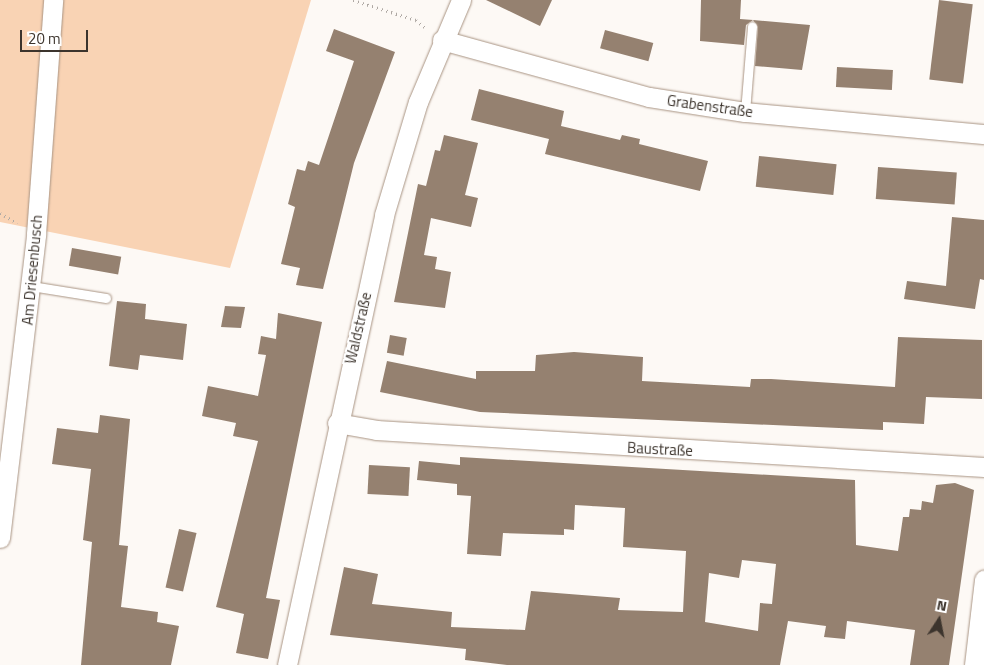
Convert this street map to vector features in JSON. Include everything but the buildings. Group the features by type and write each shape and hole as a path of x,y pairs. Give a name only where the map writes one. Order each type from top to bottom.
{"street":[{"name":"Am Driesenbusch","path":"0,538 30,286 52,0"},
{"name":"Waldstraße","path":"287,665 337,423 384,215 442,40 461,0"},
{"name":"Grabenstraße","path":"442,40 649,98 745,112 984,134"},
{"name":"Baustraße","path":"337,423 376,430 984,467"},
{"path":"974,665 984,580"}],"lane":[{"path":"745,112 752,26"},
{"path":"30,286 106,298"}],"path":[{"path":"353,0 416,20 442,40"}],"shaded area":[{"path":"0,0 311,0 230,268 0,222"}]}
